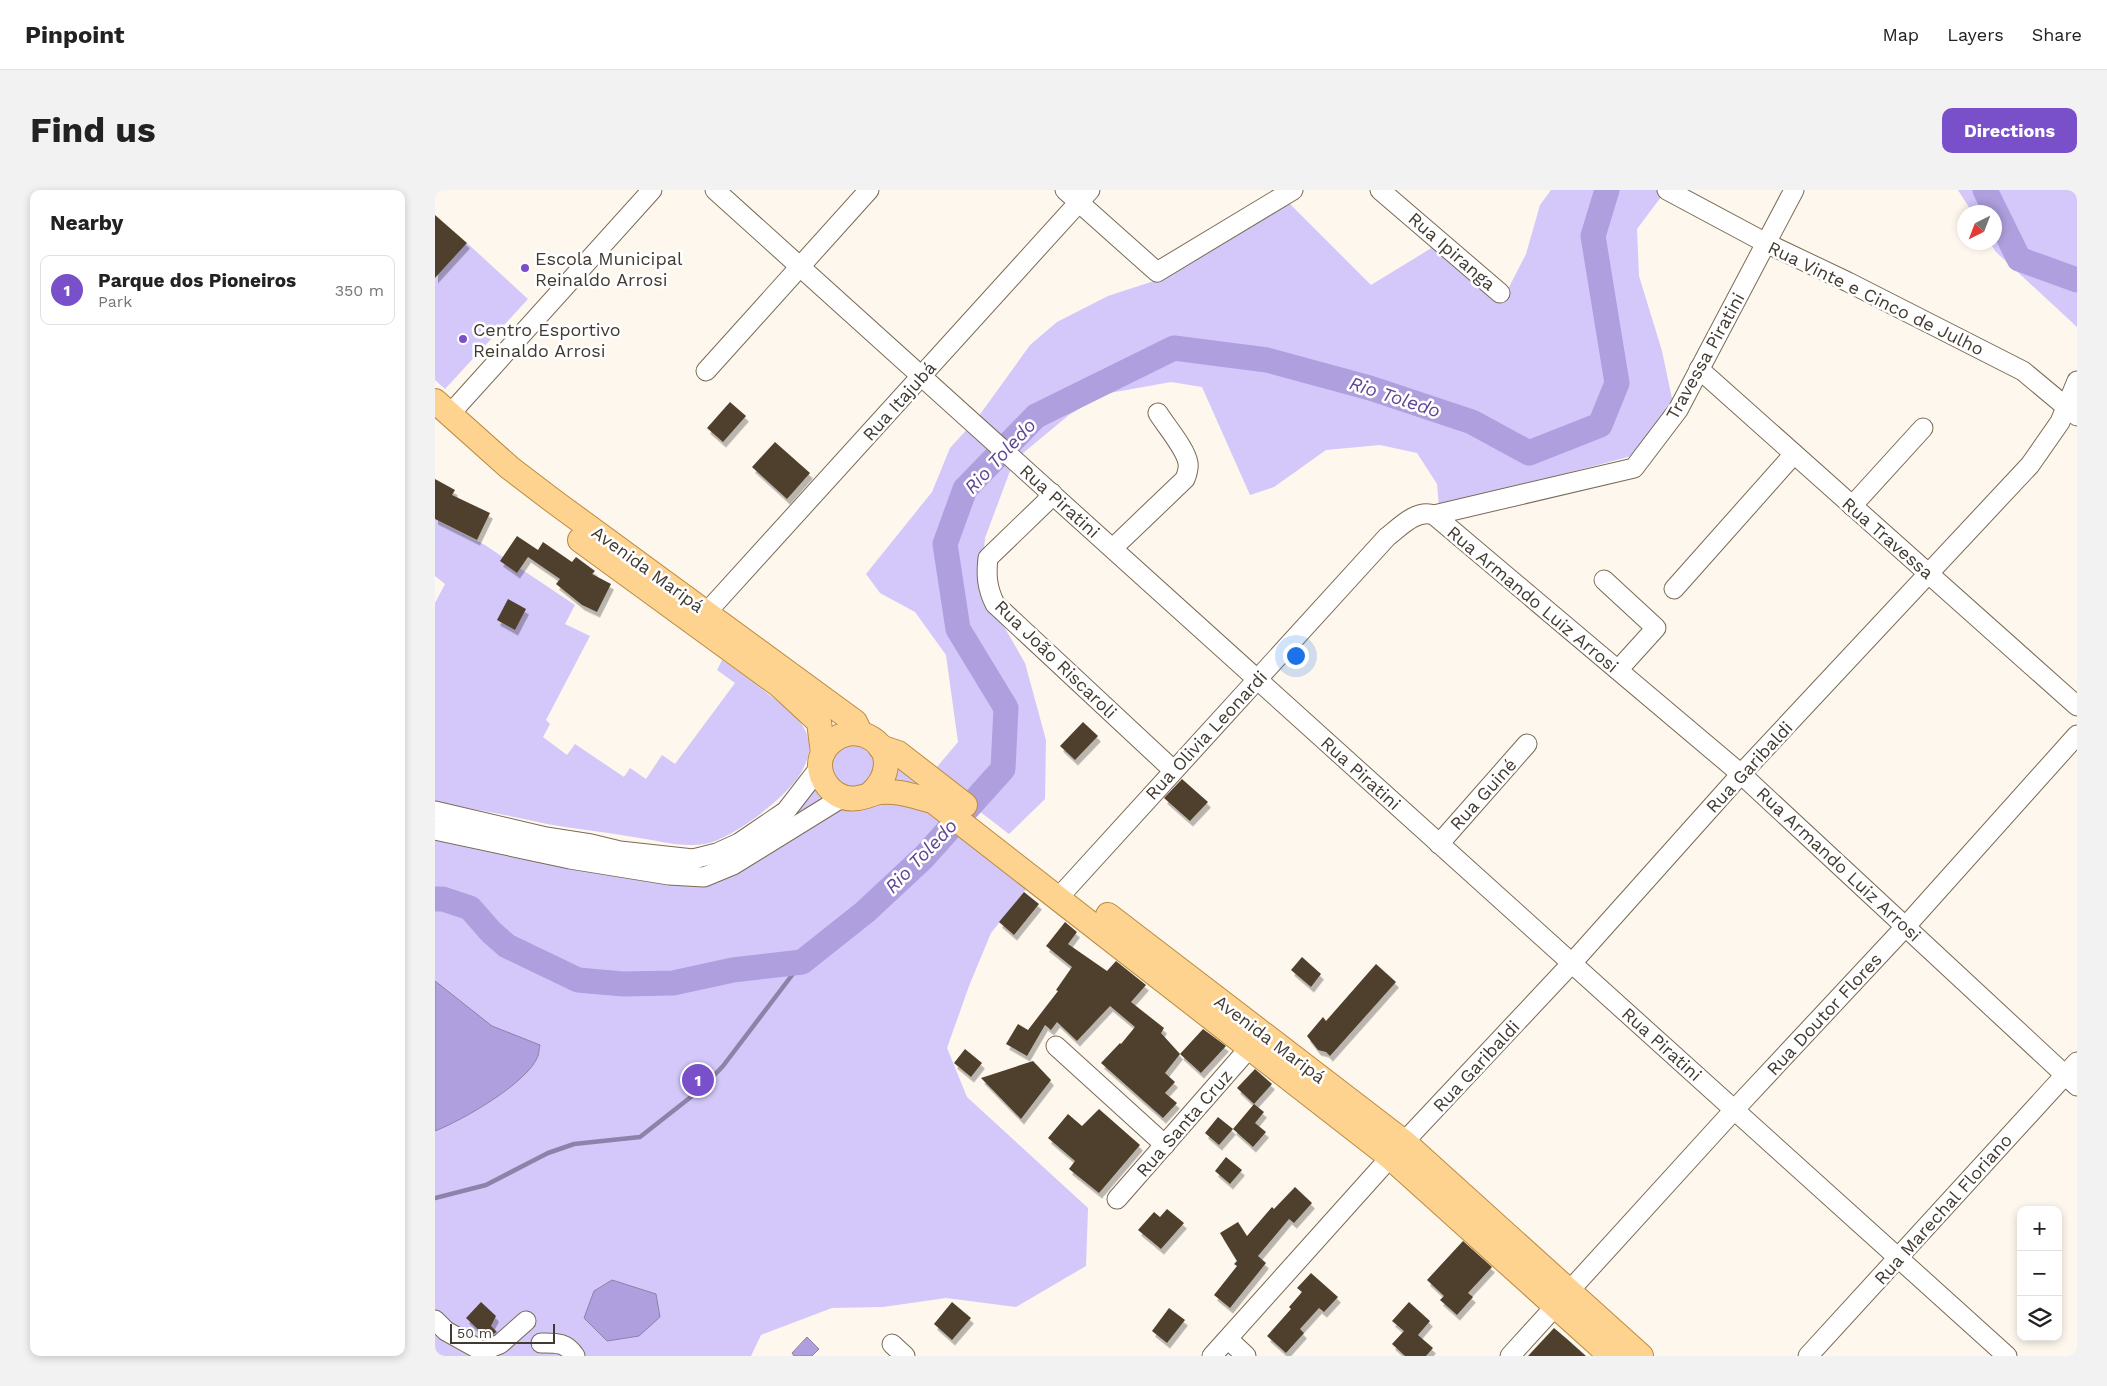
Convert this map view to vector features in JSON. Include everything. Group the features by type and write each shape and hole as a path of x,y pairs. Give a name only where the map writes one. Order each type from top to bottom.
{"main road":[{"name":"Avenida Maripá","path":"440,413 510,468 855,722 871,740 897,753 939,795 1397,1149 1562,1298 1641,1356"},
{"name":"Avenida Maripá","path":"440,413 518,495 779,686 819,722 821,760"},
{"path":"849,733 871,740 885,757 885,773 878,788 869,795 858,798 843,797 833,792 825,783 821,760 829,743 838,736 849,733"},
{"name":"Avenida Maripá","path":"869,795 880,792 939,795"},
{"name":"Avenida Maripá","path":"1562,1298 1611,1356"}],"street":[{"path":"440,413 652,190"},
{"name":"Rua Piratini","path":"715,190 2007,1356"},
{"path":"706,371 869,190"},
{"path":"1065,190 1085,196 1157,272 1293,190"},
{"name":"Rua Ipiranga","path":"1380,190 1500,293"},
{"name":"Rua Vinte e Cinco de Julho","path":"1667,190 1766,244 1849,282 2023,371 2071,411"},
{"name":"Travessa Piratini","path":"1434,515 1634,468 1678,410 1794,190"},
{"name":"Rua Itajubá","path":"707,612 1085,196"},
{"name":"Rua Travessa","path":"1699,369 2077,706"},
{"name":"Rua Garibaldi","path":"1212,1356 1397,1149 1572,963 1741,774 2030,465 2060,422 2071,411 2077,381"},
{"path":"1113,548 1185,479 1188,472 1188,462 1159,413"},
{"path":"1852,506 1923,428"},
{"path":"1674,589 1794,454"},
{"name":"Rua João Riscaroli","path":"1052,493 1045,503 988,558 987,588 995,604 1173,770"},
{"name":"Rua Olivia Leonardi","path":"1064,891 1387,537 1418,515 1427,513 1434,515"},
{"name":"Rua Armando Luiz Arrosi","path":"1434,515 1741,774 1906,926 2073,1074"},
{"path":"1603,580 1656,628 1618,670"},
{"name":"Rua Doutor Flores","path":"1510,1356 1734,1110 1906,926 2077,735"},
{"name":"Rua Guiné","path":"1439,844 1527,744"},
{"path":"435,811 546,837 620,851 693,859 739,843 786,811 821,760"},
{"path":"435,830 577,860 669,875 704,877 733,865 843,797"},
{"name":"Rua Santa Cruz","path":"1117,1199 1256,1040"},
{"path":"1056,1046 1165,1145"},
{"name":"Rua Marechal Floriano","path":"1808,1356 1898,1258 2073,1074"},
{"path":"435,1320 446,1331 482,1351 500,1344 525,1321"},
{"path":"1227,1339 1246,1356"},
{"path":"541,1343 559,1343 569,1347 575,1356"}],"shaded area":[{"path":"1551,190 1659,190 1664,193 1637,229 1639,276 1662,351 1674,408 1643,453 1439,507 1437,484 1417,453 1380,445 1326,450 1274,487 1250,495 1202,387 1171,382 1104,394 1069,415 1017,458 976,420 1030,345 1057,322 1108,296 1163,278 1284,198 1371,285 1438,244 1502,301 1526,254 1540,205"},
{"path":"1958,190 2077,190 2077,327 1995,250 2002,250 2002,205 1968,205"},
{"name":"Centro Esportivo Reinaldo Arrosi","path":"467,243 528,299 445,389 435,380 435,278"},
{"path":"971,425 1013,463 985,538 983,558 991,604 1025,663 1046,740 1045,799 1009,834 931,774 958,742 946,655 915,612 880,593 866,574 932,492 950,448"},
{"path":"435,519 485,545 575,605 565,624 590,636 546,720 550,724 543,737 567,755 575,744 624,777 630,768 646,779 662,755 675,764 735,683 717,670 722,660 779,702 798,719 808,739 809,750 806,762 799,776 782,796 757,817 716,841 696,845 669,843 558,826 435,803 435,603 445,584 435,576"},
{"path":"850,743 866,749 873,757 873,775 871,784 842,791 828,764 830,756"},
{"path":"889,759 939,791 887,779"},
{"path":"816,782 825,798 792,819"},
{"path":"933,801 1035,878 991,933 969,986 947,1048 967,1097 1088,1208 1086,1266 1016,1307 946,1298 883,1307 832,1308 761,1335 751,1356 435,1356 435,839 697,884 834,812 873,803"},
{"path":"435,981 492,1026 540,1045 538,1056 532,1067 508,1089 461,1119 435,1131"},
{"path":"612,1280 656,1294 660,1317 639,1336 607,1341 584,1318 594,1291"},
{"path":"807,1337 819,1349 812,1356 794,1356 792,1353"}],"building":[{"path":"435,215 467,243 435,278"},
{"path":"730,402 746,416 723,442 707,428"},
{"path":"775,442 810,473 787,499 752,467"},
{"path":"435,479 455,490 452,495 490,513 477,540 435,519"},
{"path":"517,536 538,550 543,542 572,562 576,557 595,571 592,574 611,584 597,612 582,605 556,584 560,579 528,557 517,573 500,561"},
{"path":"508,599 526,609 515,630 497,620"},
{"path":"1083,722 1098,736 1075,760 1060,746"},
{"path":"1182,779 1208,802 1190,821 1164,798"},
{"path":"1024,892 1039,904 1014,935 999,922"},
{"path":"1065,922 1077,932 1068,944 1107,971 1116,961 1146,985 1131,1002 1164,1028 1161,1033 1180,1054 1165,1073 1175,1082 1165,1093 1177,1103 1163,1118 1101,1063 1135,1027 1110,1006 1077,1041 1057,1022 1051,1030 1045,1025 1027,1056 1006,1044 1018,1024 1028,1030 1058,991 1056,990 1072,967 1046,946"},
{"path":"1302,957 1321,974 1311,987 1291,970"},
{"path":"1376,964 1396,982 1330,1056 1326,1052 1318,1050 1307,1036 1323,1017 1326,1021"},
{"path":"1203,1029 1226,1046 1201,1073 1180,1054"},
{"path":"965,1049 982,1063 971,1077 954,1063"},
{"path":"1033,1061 1051,1080 1021,1119 981,1078"},
{"path":"1255,1069 1272,1084 1254,1104 1237,1088"},
{"path":"1254,1104 1264,1112 1255,1123 1266,1132 1253,1147 1233,1129"},
{"path":"1099,1109 1140,1145 1099,1193 1069,1169 1075,1161 1048,1138 1068,1114 1082,1126"},
{"path":"1218,1117 1233,1129 1219,1145 1205,1133"},
{"path":"1226,1157 1242,1170 1230,1184 1215,1171"},
{"path":"1295,1187 1312,1203 1294,1223 1289,1219 1258,1256 1266,1263 1230,1308 1214,1295 1237,1266 1234,1264 1237,1261 1220,1233 1238,1222 1247,1236 1272,1207 1274,1209"},
{"path":"1167,1209 1184,1223 1161,1249 1138,1230 1154,1212 1160,1217"},
{"path":"1463,1241 1492,1267 1468,1293 1473,1297 1457,1315 1440,1300 1444,1296 1427,1280"},
{"path":"1311,1273 1338,1297 1324,1312 1319,1308 1300,1329 1304,1333 1286,1353 1267,1336 1291,1309 1289,1307 1302,1292 1297,1288"},
{"path":"481,1302 496,1316 491,1326 497,1332 486,1337 466,1318"},
{"path":"952,1302 971,1318 952,1340 934,1324"},
{"path":"1409,1302 1430,1321 1418,1335 1433,1348 1426,1356 1405,1356 1392,1344 1404,1331 1392,1321"},
{"path":"1169,1308 1185,1320 1167,1343 1152,1331"},
{"path":"1554,1328 1567,1339 1586,1356 1528,1356"}],"waterway":[{"name":"Rio Toledo","path":"435,899 443,899 470,908 491,932 507,946 578,980 623,984 673,983 733,970 802,962 865,912 924,857 1003,769 1006,708 958,629 945,544 965,489 1036,416 1174,348 1267,360 1370,388 1472,422 1529,453 1600,425 1617,383 1593,236 1607,190"},
{"name":"Rio Toledo","path":"1985,190 2019,259 2077,280"},
{"path":"435,1198 486,1185 548,1153 574,1144 640,1137 701,1089 723,1066 802,962"}],"place":[{"name":"Escola Municipal Reinaldo Arrosi","path":"525,268"},
{"name":"Centro Esportivo Reinaldo Arrosi","path":"463,339"},
{"name":"Parque dos Pioneiros","path":"698,1080"}]}
